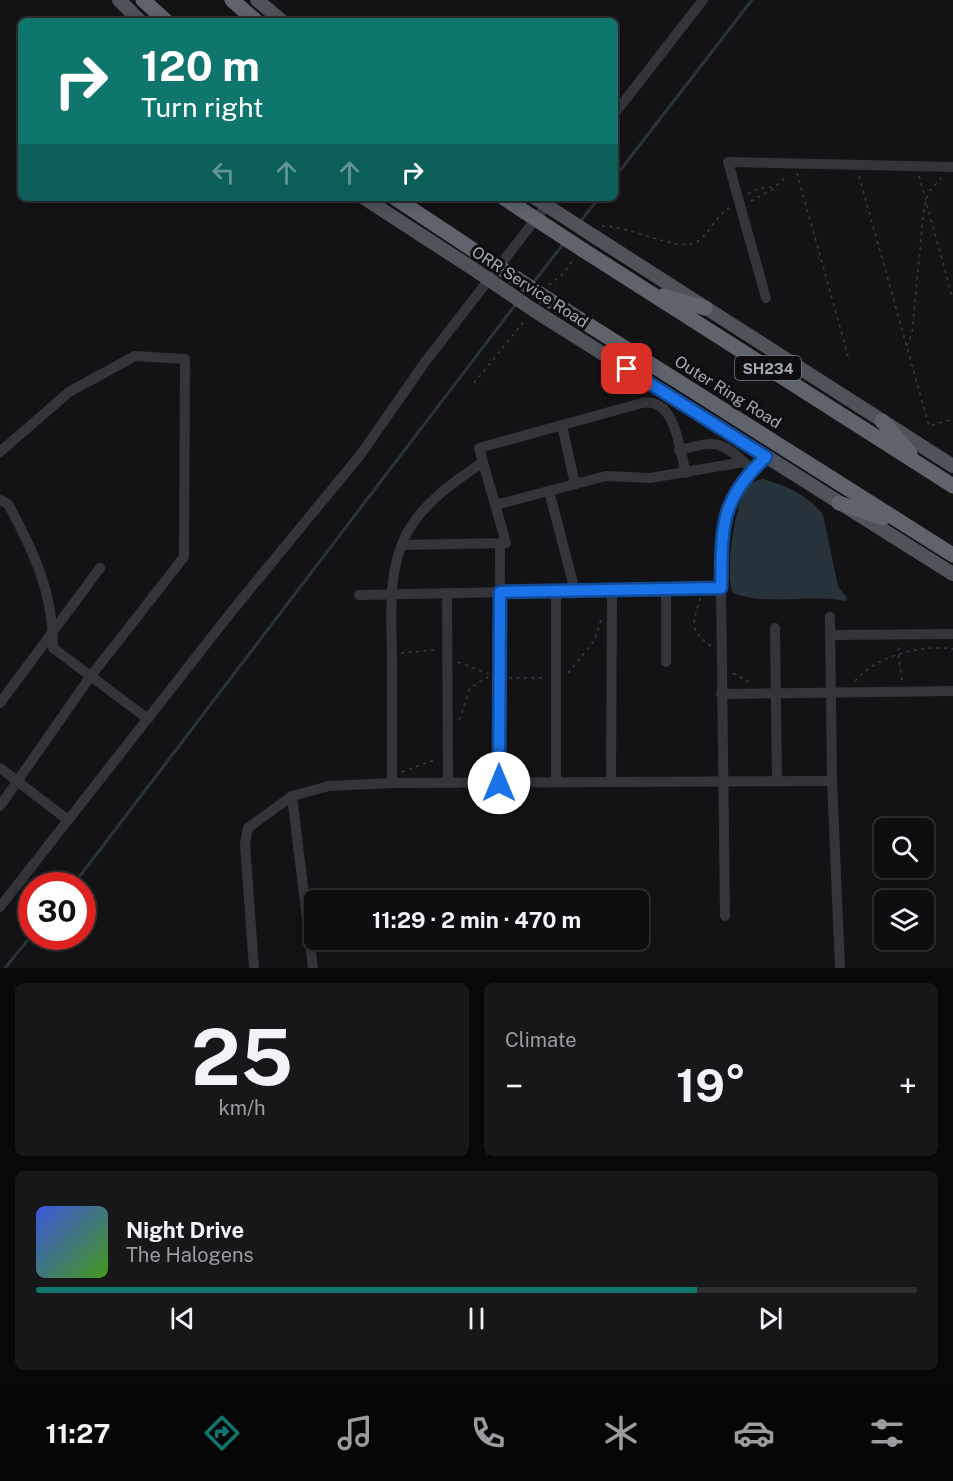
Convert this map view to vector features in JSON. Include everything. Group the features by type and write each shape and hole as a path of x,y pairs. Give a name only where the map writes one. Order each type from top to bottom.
{"highway":[{"path":"143,0 163,18"},
{"path":"232,0 253,18"},
{"name":"Outer Ring Road","path":"400,201 546,298 953,555"},
{"name":"SH234","path":"508,201 953,486"},
{"path":"646,291 705,308"},
{"path":"603,334 646,381"},
{"path":"882,422 923,466"},
{"path":"839,503 906,525"}],"main road":[{"path":"119,0 137,18"},
{"path":"257,0 278,18"},
{"name":"ORR Service Road","path":"368,201 536,311 953,574"},
{"path":"540,201 953,466"}],"street":[{"path":"618,109 703,0"},
{"path":"766,298 728,162 950,167"},
{"path":"0,907 147,718 361,454 425,362 550,201"},
{"path":"0,452 69,392 135,356 185,359 184,557 90,677 0,806"},
{"path":"402,545 506,543 479,448 642,402 654,402 668,412 686,473"},
{"path":"562,425 575,484"},
{"path":"679,450 717,442 728,447 748,466"},
{"path":"495,505 606,476 639,479 748,466 766,457"},
{"path":"393,783 391,594 402,545 407,532 427,506 449,485 483,462"},
{"path":"725,916 721,588 725,517 748,466"},
{"path":"549,490 575,591"},
{"path":"0,500 8,504 34,551 53,621 53,648 147,718"},
{"path":"499,783 500,543"},
{"path":"0,703 100,568"},
{"path":"358,595 721,588"},
{"path":"666,589 666,662"},
{"path":"611,782 612,590"},
{"path":"556,591 556,782"},
{"path":"447,593 448,783"},
{"path":"830,617 832,781 840,968"},
{"path":"775,627 777,781"},
{"path":"830,635 953,634"},
{"path":"721,694 953,691"},
{"path":"0,768 68,820"},
{"path":"254,968 245,844 248,828 292,796 329,786 393,783 832,781"},
{"path":"292,796 313,968"}],"path":[{"path":"794,163 848,356"},
{"path":"856,165 929,426 953,419"},
{"path":"917,166 953,299"},
{"path":"907,347 912,333 921,221 926,198 950,167"},
{"path":"728,209 752,190 776,187"},
{"path":"703,588 693,621 697,637 716,650 721,662 732,672 743,676 760,694"},
{"path":"392,652 440,651 465,666 500,676 516,679 556,678 571,669 594,641 602,618 612,610"},
{"path":"903,692 898,650 911,634"},
{"path":"844,693 858,676 876,663 898,655 941,647 953,649"}],"shaded area":[{"path":"763,479 796,492 811,502 823,515 838,586 847,598 845,601 759,599 733,593 730,557 737,513 746,488"}],"waterway":[{"path":"618,173 752,0"},
{"path":"579,223 597,201"},
{"path":"533,283 564,243"},
{"path":"83,872 516,304"},
{"path":"5,968 20,950"}],"route":[{"path":"499,783 500,592 721,588 722,546 728,507 740,483 766,457 627,369"}]}
